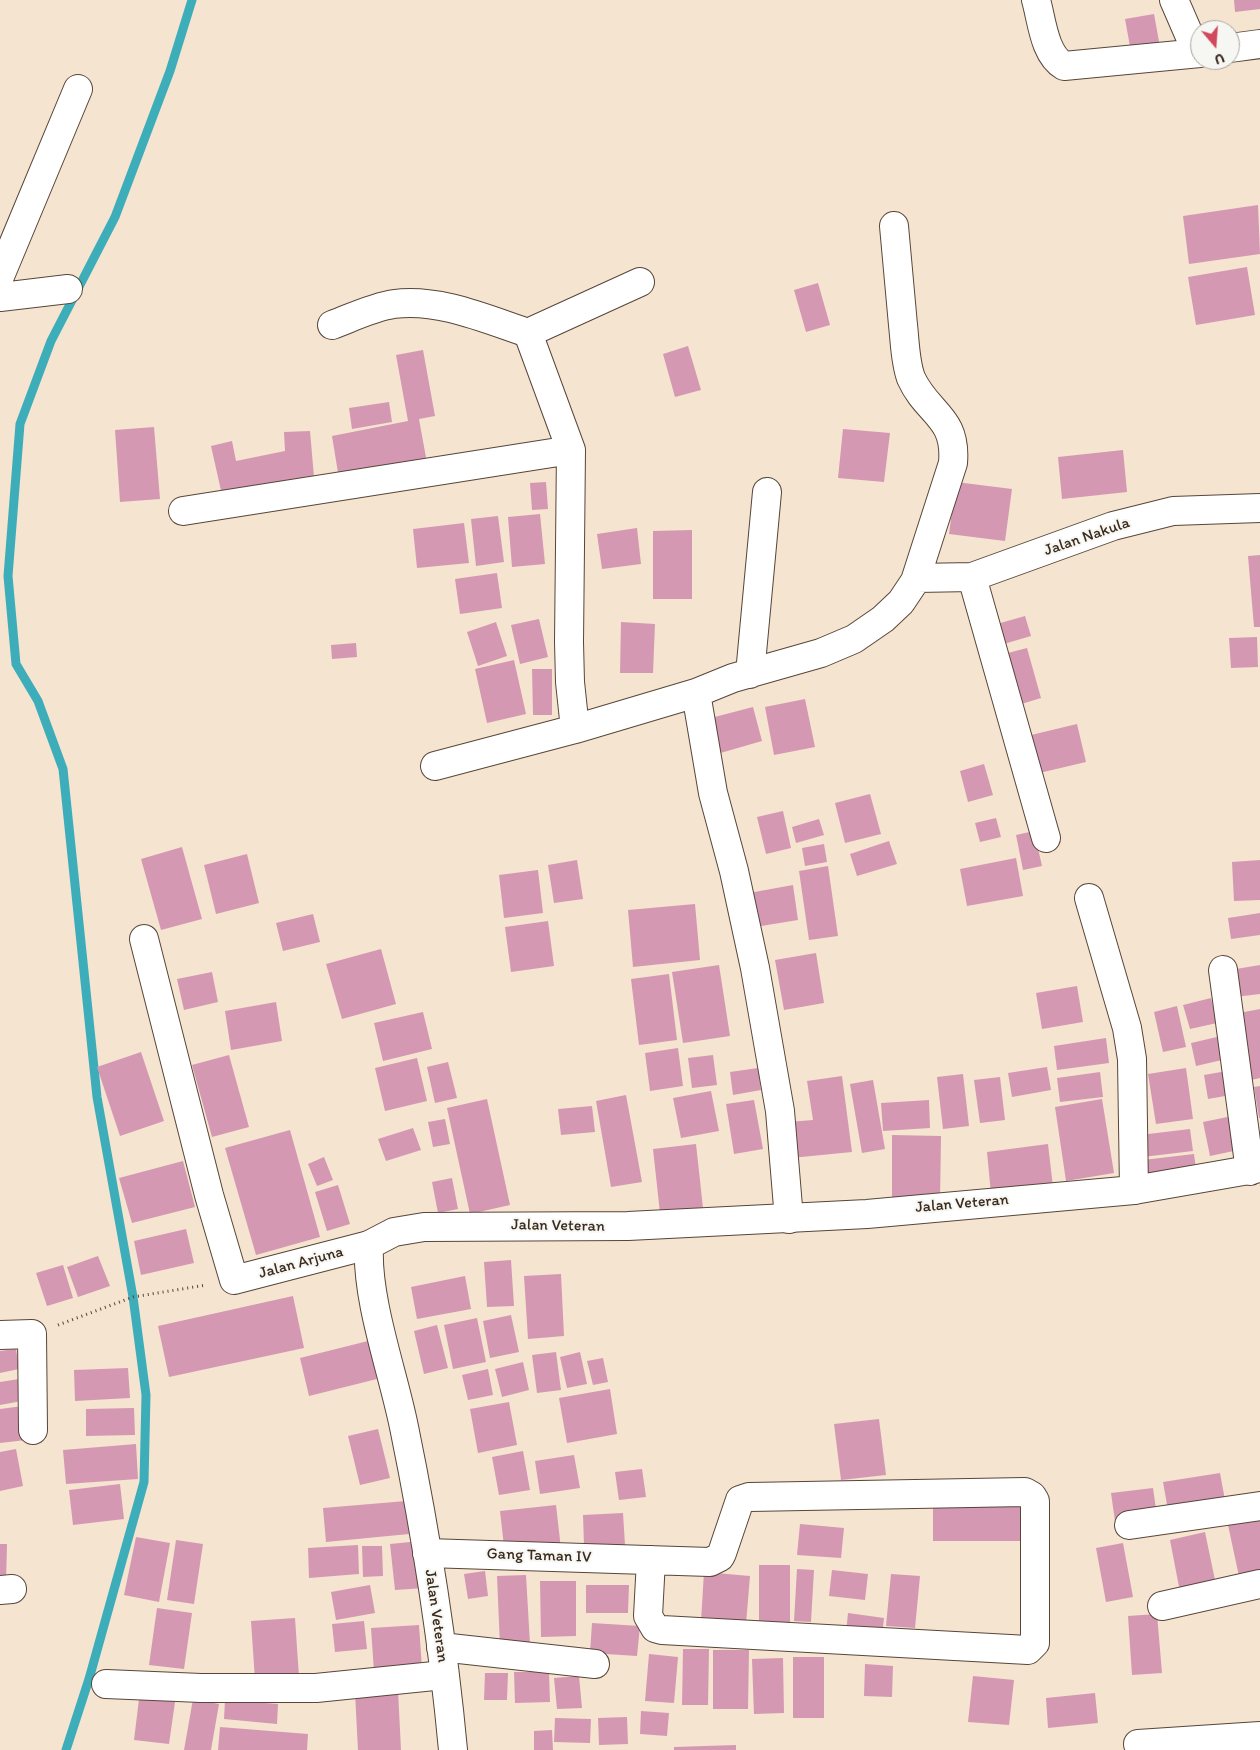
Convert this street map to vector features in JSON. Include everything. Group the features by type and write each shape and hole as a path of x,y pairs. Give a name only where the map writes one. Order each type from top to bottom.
{"street":[{"path":"1036,0 1049,49 1056,62 1064,66 1190,54"},
{"path":"1174,0 1190,35"},
{"path":"1240,47 1260,44"},
{"path":"0,276 78,89"},
{"path":"436,766 575,729 822,653 854,639 882,619 901,602 917,578 952,463 954,448 948,427 919,392 910,376 894,226"},
{"path":"332,325 392,304 422,303 476,315 528,333 640,282"},
{"path":"0,297 68,289"},
{"path":"528,333 571,450 569,642 575,729"},
{"path":"183,511 571,450"},
{"path":"750,674 768,492"},
{"name":"Jalan Nakula","path":"917,578 972,577 1114,526 1173,511 1260,508"},
{"path":"972,577 1046,838"},
{"path":"696,693 713,793 734,871 755,968 780,1110 789,1219"},
{"path":"1090,898 1127,1028 1132,1059 1134,1190"},
{"path":"144,939 209,1195 234,1280"},
{"path":"1223,970 1255,1170"},
{"name":"Jalan Veteran","path":"453,1750 441,1647 427,1553 404,1424 372,1291 368,1245 394,1232 424,1227 628,1226 789,1219 1134,1190 1255,1170"},
{"name":"Jalan Arjuna","path":"234,1280 368,1245"},
{"path":"0,1335 32,1334 33,1430"},
{"name":"Gang Taman IV","path":"427,1553 650,1560 706,1562 715,1560 722,1552 740,1500 749,1497 1025,1492 1032,1496 1035,1501 1036,1643 1028,1650 662,1630 655,1628 648,1616 650,1560"},
{"path":"1129,1525 1260,1506"},
{"path":"1162,1606 1260,1584"},
{"path":"441,1647 595,1664"},
{"path":"106,1684 201,1688 316,1688 444,1675"},
{"path":"1138,1744 1260,1736"}],"path":[{"path":"32,1334 132,1297 234,1280"}],"building":[{"path":"1234,0 1260,0 1260,9 1235,12"},
{"path":"1154,14 1160,47 1131,52 1125,19"},
{"path":"1258,205 1260,254 1189,264 1183,216"},
{"path":"1247,267 1255,315 1196,325 1188,277"},
{"path":"818,283 830,325 806,332 794,290"},
{"path":"688,346 701,390 675,397 663,354"},
{"path":"423,350 435,416 419,419 427,463 339,479 332,436 408,421 396,355"},
{"path":"389,402 392,422 352,429 349,408"},
{"path":"154,427 160,499 120,502 115,430"},
{"path":"843,429 890,433 884,482 838,478"},
{"path":"310,431 314,477 222,495 211,446 232,441 236,461 285,451 284,432"},
{"path":"1123,450 1127,492 1062,499 1058,457"},
{"path":"546,482 548,509 532,510 530,483"},
{"path":"956,482 1012,489 1005,541 949,534"},
{"path":"540,514 545,564 512,567 508,517"},
{"path":"498,516 504,562 476,566 471,519"},
{"path":"464,523 469,563 417,568 413,529"},
{"path":"637,528 641,564 602,569 597,534"},
{"path":"692,530 692,599 653,599 653,531"},
{"path":"1260,555 1260,627 1254,627 1248,556"},
{"path":"497,573 502,608 460,614 455,579"},
{"path":"1025,616 1031,636 997,646 990,626"},
{"path":"539,619 548,657 520,664 511,625"},
{"path":"496,622 507,656 478,666 467,632"},
{"path":"621,622 655,624 653,673 620,673"},
{"path":"1257,637 1258,667 1231,668 1229,638"},
{"path":"356,643 357,657 332,659 331,645"},
{"path":"1027,648 1041,698 1018,705 1004,654"},
{"path":"514,660 526,714 487,723 475,669"},
{"path":"532,669 552,669 552,715 533,715"},
{"path":"805,699 815,747 774,755 765,707"},
{"path":"753,707 762,741 717,754 707,719"},
{"path":"1077,724 1086,762 1035,774 1027,736"},
{"path":"984,764 993,795 968,802 960,771"},
{"path":"870,794 881,834 845,843 835,803"},
{"path":"783,811 791,848 766,854 757,817"},
{"path":"996,818 1001,837 980,842 975,823"},
{"path":"819,819 824,835 796,843 792,827"},
{"path":"1034,831 1042,866 1023,870 1016,835"},
{"path":"889,841 897,864 857,876 850,854"},
{"path":"824,844 827,862 805,866 802,848"},
{"path":"182,847 202,919 161,930 141,859"},
{"path":"247,854 259,903 216,914 204,865"},
{"path":"1016,858 1023,896 967,906 960,869"},
{"path":"577,860 583,899 554,903 548,865"},
{"path":"1260,860 1260,900 1234,901 1232,862"},
{"path":"828,866 838,936 809,940 799,871"},
{"path":"538,870 543,913 504,918 499,875"},
{"path":"793,885 798,920 755,927 749,893"},
{"path":"695,904 700,960 633,967 628,910"},
{"path":"1260,913 1260,935 1231,939 1228,918"},
{"path":"313,914 320,942 283,951 276,923"},
{"path":"548,921 554,966 511,972 505,927"},
{"path":"381,949 396,1004 342,1019 326,964"},
{"path":"816,953 824,1003 784,1010 775,960"},
{"path":"719,965 730,1036 683,1043 672,972"},
{"path":"1260,965 1260,994 1235,997 1230,970"},
{"path":"212,972 218,1002 184,1010 177,979"},
{"path":"669,974 677,1040 639,1045 631,979"},
{"path":"1077,986 1083,1022 1042,1029 1036,993"},
{"path":"1211,998 1217,1023 1190,1029 1183,1005"},
{"path":"276,1002 282,1041 231,1050 225,1011"},
{"path":"1177,1006 1186,1047 1163,1052 1154,1012"},
{"path":"1260,1009 1260,1078 1251,1080 1239,1013"},
{"path":"423,1012 432,1049 383,1061 374,1023"},
{"path":"1217,1037 1222,1060 1196,1066 1191,1043"},
{"path":"1106,1038 1109,1063 1057,1070 1054,1046"},
{"path":"678,1048 683,1086 650,1091 645,1053"},
{"path":"141,1052 164,1121 120,1136 97,1067"},
{"path":"229,1055 249,1127 212,1137 192,1065"},
{"path":"713,1055 717,1085 692,1088 688,1058"},
{"path":"417,1058 427,1101 385,1111 375,1068"},
{"path":"448,1062 457,1098 435,1103 427,1067"},
{"path":"1047,1067 1051,1090 1012,1097 1008,1073"},
{"path":"758,1068 761,1090 733,1095 730,1072"},
{"path":"1186,1068 1193,1119 1156,1124 1148,1074"},
{"path":"1227,1071 1231,1095 1208,1099 1204,1075"},
{"path":"1100,1072 1103,1097 1060,1102 1057,1078"},
{"path":"963,1074 969,1126 943,1129 937,1077"},
{"path":"842,1076 852,1152 791,1158 788,1122 813,1120 807,1081"},
{"path":"1000,1077 1005,1120 980,1123 974,1080"},
{"path":"873,1080 885,1149 862,1153 850,1084"},
{"path":"1260,1086 1260,1118 1259,1118 1254,1087"},
{"path":"711,1091 719,1131 681,1138 673,1098"},
{"path":"626,1095 642,1182 611,1187 596,1101"},
{"path":"487,1099 510,1205 470,1214 447,1108"},
{"path":"1102,1099 1114,1173 1066,1181 1055,1107"},
{"path":"754,1100 763,1149 734,1154 726,1104"},
{"path":"929,1100 930,1128 883,1131 881,1103"},
{"path":"592,1106 595,1132 561,1135 558,1109"},
{"path":"1237,1115 1243,1149 1210,1156 1203,1122"},
{"path":"445,1119 450,1144 433,1147 428,1122"},
{"path":"413,1128 421,1150 386,1161 378,1139"},
{"path":"1190,1129 1193,1151 1143,1157 1140,1135"},
{"path":"290,1130 320,1237 256,1255 225,1148"},
{"path":"892,1135 941,1136 940,1202 892,1202"},
{"path":"696,1144 703,1208 660,1213 653,1149"},
{"path":"1048,1144 1053,1187 991,1194 987,1152"},
{"path":"1194,1154 1197,1176 1146,1182 1143,1160"},
{"path":"324,1157 333,1180 317,1186 308,1164"},
{"path":"183,1161 195,1207 132,1223 119,1178"},
{"path":"452,1178 458,1209 438,1213 432,1182"},
{"path":"338,1185 350,1224 327,1231 315,1192"},
{"path":"186,1229 194,1263 141,1275 134,1241"},
{"path":"98,1256 110,1286 78,1297 67,1267"},
{"path":"511,1260 514,1306 487,1307 484,1262"},
{"path":"63,1265 73,1298 47,1306 36,1273"},
{"path":"561,1274 564,1336 528,1339 524,1276"},
{"path":"465,1276 471,1309 417,1319 411,1287"},
{"path":"293,1296 304,1348 169,1377 158,1326"},
{"path":"511,1315 519,1352 490,1358 483,1321"},
{"path":"477,1318 486,1362 453,1369 444,1325"},
{"path":"437,1325 448,1368 424,1374 414,1331"},
{"path":"368,1341 377,1379 309,1396 300,1358"},
{"path":"16,1349 19,1369 0,1373 0,1351"},
{"path":"556,1352 561,1390 537,1393 532,1355"},
{"path":"580,1352 587,1384 567,1388 560,1357"},
{"path":"603,1358 608,1382 593,1385 587,1361"},
{"path":"523,1362 529,1390 502,1397 495,1369"},
{"path":"128,1368 130,1398 75,1401 74,1370"},
{"path":"488,1369 493,1395 468,1400 462,1375"},
{"path":"19,1379 22,1401 0,1405 0,1382"},
{"path":"610,1389 617,1434 567,1443 559,1398"},
{"path":"509,1402 517,1445 478,1453 470,1409"},
{"path":"23,1406 26,1440 0,1443 0,1409"},
{"path":"134,1408 135,1435 86,1436 86,1409"},
{"path":"879,1419 886,1475 841,1480 834,1424"},
{"path":"378,1429 390,1478 360,1485 348,1436"},
{"path":"136,1444 138,1479 66,1484 63,1450"},
{"path":"16,1449 23,1486 0,1491 0,1452"},
{"path":"523,1451 530,1490 499,1495 492,1457"},
{"path":"574,1455 580,1488 540,1494 535,1461"},
{"path":"642,1469 646,1497 619,1500 615,1472"},
{"path":"1220,1473 1225,1500 1168,1510 1163,1482"},
{"path":"120,1484 124,1519 73,1525 69,1490"},
{"path":"1153,1488 1157,1516 1115,1521 1111,1493"},
{"path":"406,1501 409,1534 326,1542 323,1508"},
{"path":"556,1505 561,1549 505,1555 500,1511"},
{"path":"933,1505 1021,1505 1021,1541 933,1541"},
{"path":"623,1513 625,1545 584,1546 583,1515"},
{"path":"1260,1519 1260,1577 1240,1581 1228,1525"},
{"path":"800,1524 844,1528 841,1558 797,1555"},
{"path":"1205,1532 1216,1585 1180,1592 1170,1540"},
{"path":"136,1537 170,1543 159,1602 124,1595"},
{"path":"176,1540 203,1544 194,1604 167,1600"},
{"path":"420,1541 425,1588 395,1590 390,1544"},
{"path":"1123,1543 1133,1597 1106,1602 1096,1548"},
{"path":"0,1544 7,1544 6,1583 0,1583"},
{"path":"358,1545 359,1574 309,1578 308,1548"},
{"path":"362,1546 382,1546 383,1576 363,1577"},
{"path":"759,1565 790,1565 790,1625 759,1626"},
{"path":"797,1569 814,1570 811,1622 794,1621"},
{"path":"832,1570 868,1574 865,1600 829,1596"},
{"path":"485,1571 488,1596 468,1599 464,1574"},
{"path":"704,1572 750,1576 746,1624 701,1621"},
{"path":"891,1574 920,1576 915,1628 886,1626"},
{"path":"526,1575 530,1644 500,1646 497,1576"},
{"path":"540,1581 576,1581 576,1636 541,1637"},
{"path":"370,1585 375,1613 336,1620 331,1592"},
{"path":"586,1585 629,1585 628,1613 586,1613"},
{"path":"157,1608 192,1613 184,1669 149,1665"},
{"path":"848,1613 884,1618 882,1637 846,1633"},
{"path":"1157,1614 1162,1673 1132,1675 1128,1616"},
{"path":"295,1618 299,1677 255,1680 251,1621"},
{"path":"364,1621 367,1649 335,1652 332,1624"},
{"path":"592,1623 640,1626 637,1656 590,1653"},
{"path":"419,1625 422,1668 374,1672 371,1628"},
{"path":"683,1649 709,1649 708,1705 682,1705"},
{"path":"713,1650 749,1650 748,1709 713,1709"},
{"path":"649,1654 678,1657 674,1703 645,1701"},
{"path":"793,1657 824,1657 824,1718 793,1718"},
{"path":"783,1658 784,1713 754,1714 752,1659"},
{"path":"865,1664 893,1666 892,1697 864,1696"},
{"path":"514,1672 549,1672 550,1702 515,1703"},
{"path":"485,1673 508,1673 507,1700 484,1700"},
{"path":"579,1676 582,1708 557,1709 554,1678"},
{"path":"973,1676 1014,1680 1009,1725 968,1722"},
{"path":"398,1690 401,1750 358,1750 355,1693"},
{"path":"140,1691 176,1695 169,1744 134,1740"},
{"path":"1095,1693 1098,1723 1048,1728 1046,1698"},
{"path":"193,1699 219,1704 211,1750 184,1750"},
{"path":"225,1700 278,1704 277,1724 224,1719"},
{"path":"641,1711 669,1713 667,1736 640,1734"},
{"path":"627,1717 628,1744 599,1745 598,1718"},
{"path":"555,1718 591,1719 590,1743 554,1742"},
{"path":"220,1727 308,1734 307,1750 218,1750"},
{"path":"552,1730 553,1750 534,1750 534,1731"},
{"path":"736,1745 736,1750 674,1750 674,1747"}],"waterway":[{"path":"66,1750 89,1679 144,1482 146,1395 133,1297 97,1097 63,769 38,701 16,664 8,576 20,424 51,341 115,217 170,71 192,0"}]}
